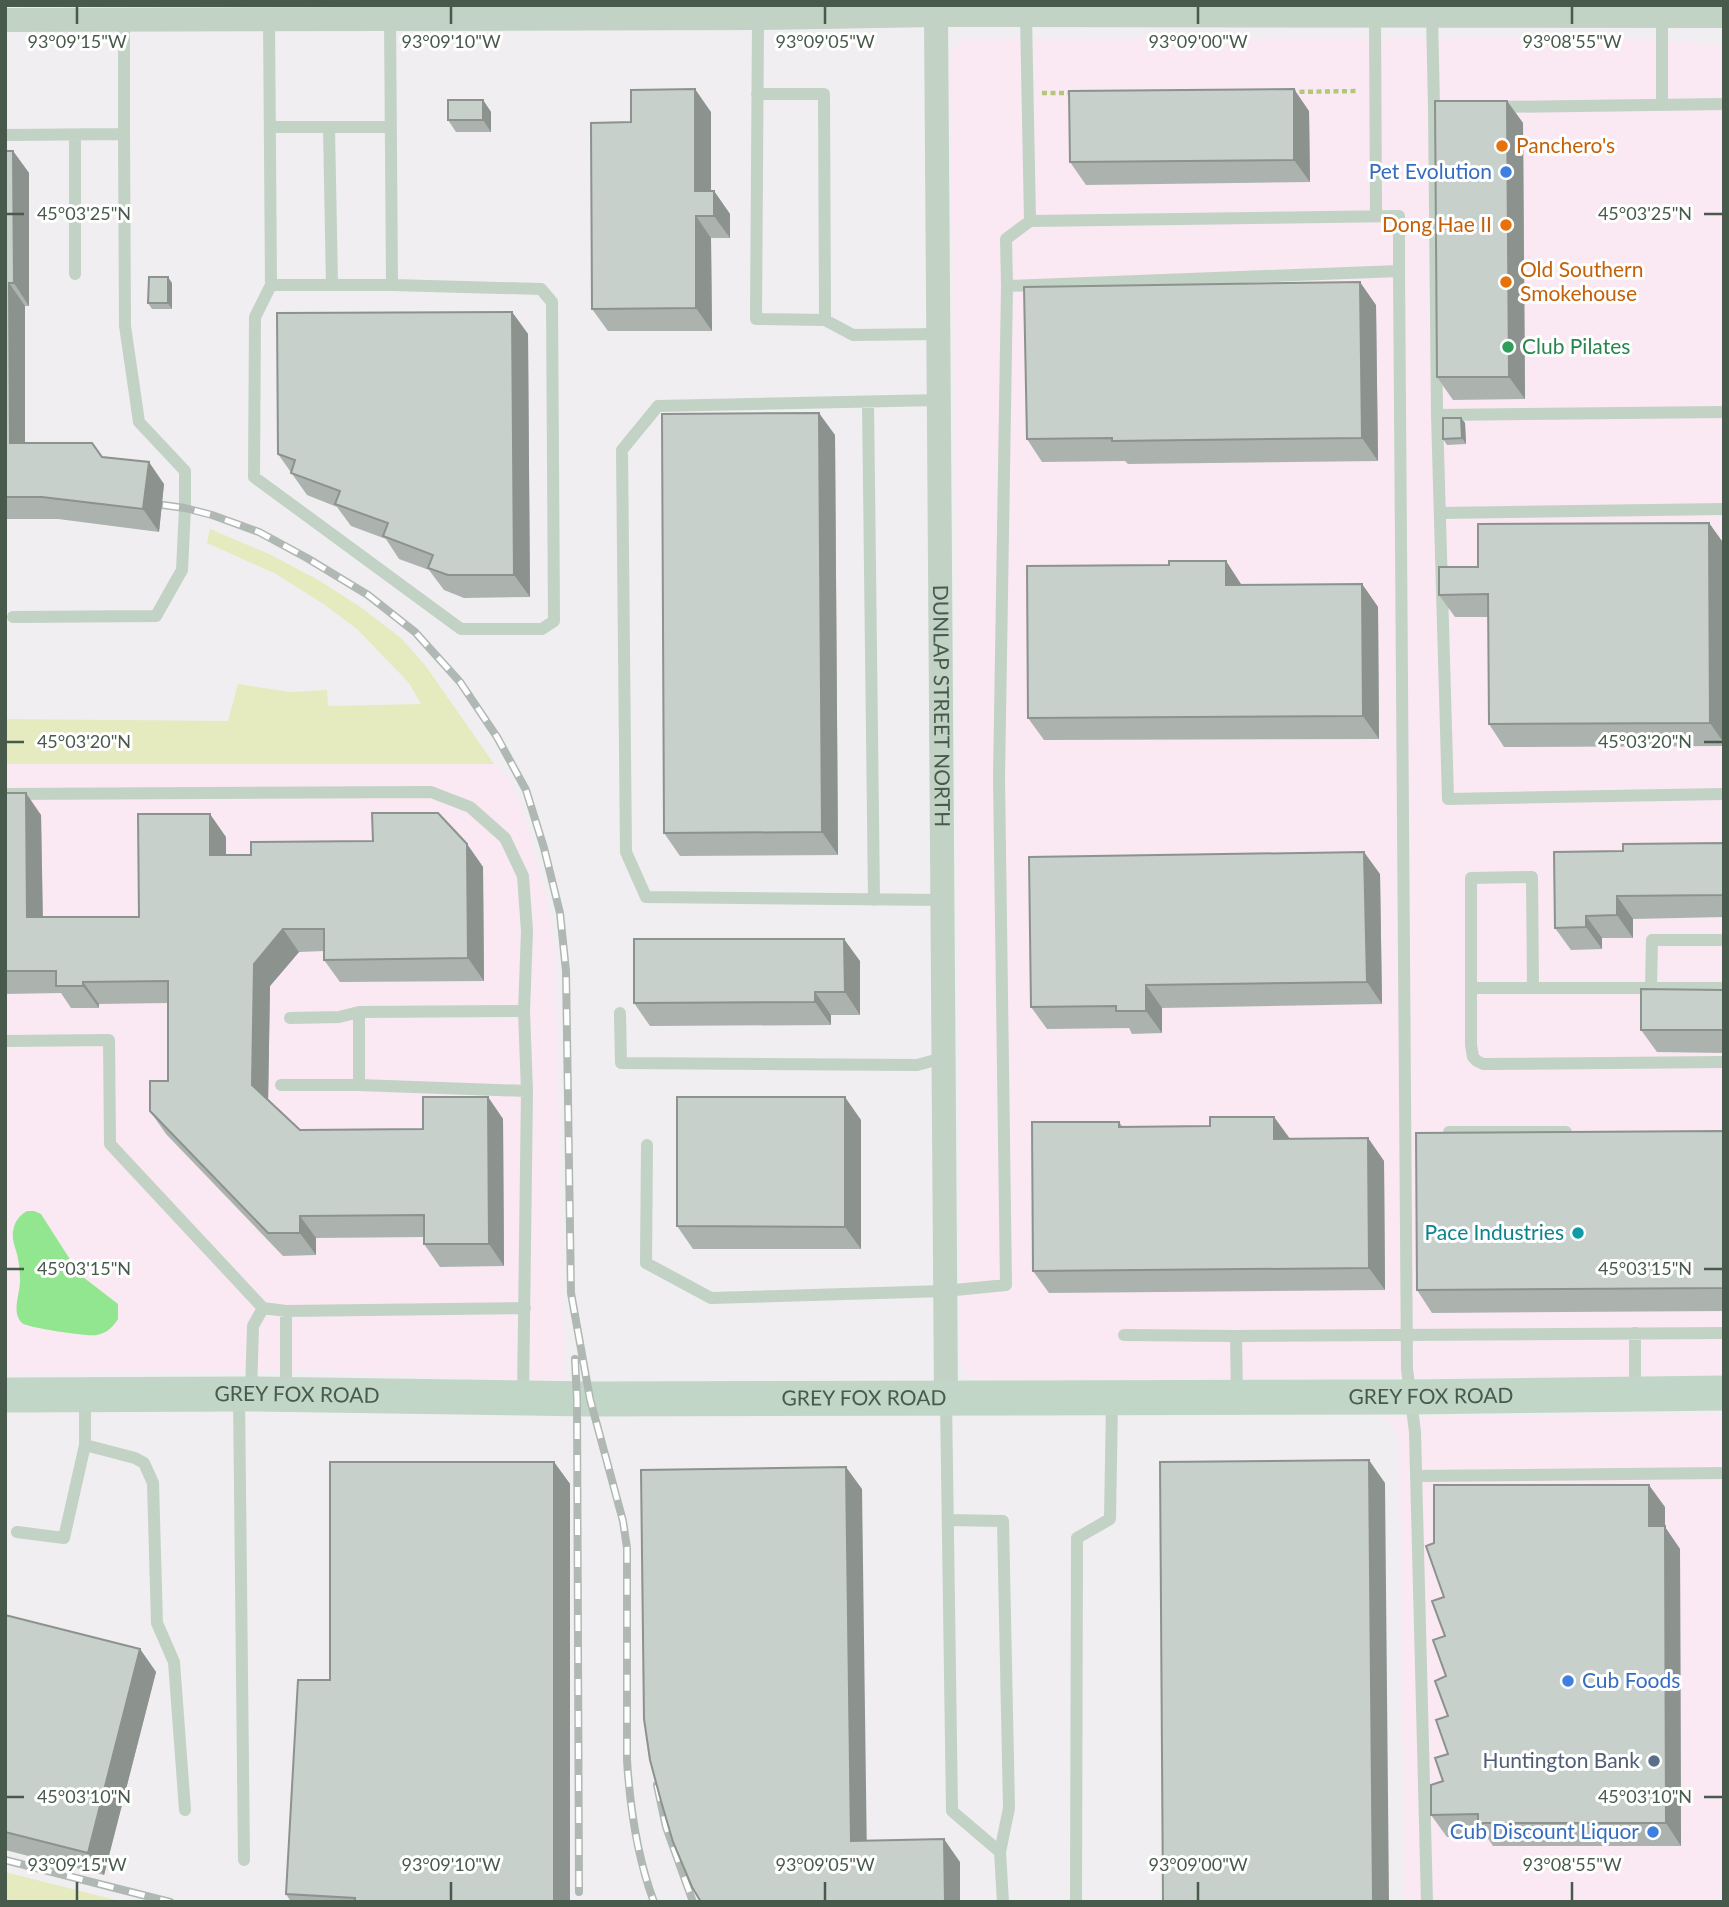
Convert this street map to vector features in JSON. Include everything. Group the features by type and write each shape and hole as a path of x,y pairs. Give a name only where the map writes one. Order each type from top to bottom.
{"street":[{"path":"5,20 124,20 185,12 390,19 551,11 758,18 1026,16 1079,11 1724,16"},
{"name":"DUNLAP STREET NORTH","path":"936,15 946,1398"},
{"name":"GREY FOX ROAD","path":"5,1395 946,1398 1724,1393"}],"lane":[{"path":"271,285 541,289 552,302 554,621 542,629 461,629 254,477 256,317 271,285 270,128 284,14"},
{"path":"1375,15 1376,216"},
{"path":"1432,15 1437,415 1448,799 1724,794"},
{"path":"1662,15 1662,105"},
{"path":"1026,16 1030,221"},
{"path":"758,18 756,319 825,320 852,335 938,334"},
{"path":"390,19 393,285"},
{"path":"13,617 156,615 182,570 185,471 139,422 125,326 124,20"},
{"path":"757,94 824,94 825,320"},
{"path":"1485,107 1724,104"},
{"path":"1434,107 1460,107"},
{"path":"330,127 332,285"},
{"path":"270,128 390,127"},
{"path":"5,135 124,134"},
{"path":"75,135 75,274"},
{"path":"647,1145 646,1263 711,1298 945,1291 1006,1285 999,778 1006,239 1030,221 1399,216 1407,1369 1415,1432 1427,1902"},
{"path":"1007,286 1399,271"},
{"path":"939,400 658,406 622,450 622,519 626,852 646,897 943,900"},
{"path":"868,402 873,900"},
{"path":"1437,415 1724,412"},
{"path":"1440,513 1724,509"},
{"path":"5,794 431,792 470,807 505,838 523,876 527,931 524,1011 527,1091 523,1398"},
{"path":"1533,988 1532,877 1471,878 1471,1051 1477,1061 1483,1064 1724,1062"},
{"path":"1651,987 1652,940 1724,940"},
{"path":"1471,988 1724,988"},
{"path":"290,1018 340,1017 359,1012 524,1011"},
{"path":"359,1012 359,1085"},
{"path":"620,1013 621,1063 917,1065 943,1058"},
{"path":"5,1041 109,1041 110,1144 263,1308 286,1311 526,1308"},
{"path":"281,1085 527,1091"},
{"path":"1449,1132 1573,1132"},
{"path":"244,1860 245,1395 253,1326 263,1308"},
{"path":"286,1311 286,1395"},
{"path":"1635,1333 1635,1394"},
{"path":"1124,1335 1724,1333"},
{"path":"1236,1336 1237,1396"},
{"path":"17,1532 64,1538 85,1445 85,1395"},
{"path":"1076,1902 1077,1538 1110,1519 1112,1397"},
{"path":"946,1398 952,1811 1000,1852"},
{"path":"85,1445 135,1458 144,1463 153,1483 157,1623 174,1662 185,1810"},
{"path":"1416,1476 1724,1472"},
{"path":"947,1520 1003,1521 1009,1808 1000,1852 1003,1902"}],"path":[{"path":"1278,92 1375,91"},
{"path":"1027,93 1083,93"}],"shaded area":[{"path":"1627,38 1724,45 1724,1376 983,1380 971,1376 965,1371 960,1360 952,51 957,44 975,39"},
{"path":"210,529 269,554 320,581 401,638 425,665 494,764 5,764 5,719 228,721 238,684 289,692 327,690 328,706 421,704 409,683 357,629 276,574 207,543"},
{"path":"5,764 494,764 510,781 525,818 546,898 555,948 564,1379 480,1379 320,1372 5,1373"},
{"path":"27,1211 41,1214 83,1277 118,1304 118,1319 107,1331 92,1335 59,1332 26,1325 19,1319 17,1309 20,1271 13,1234 17,1220"},
{"path":"1724,1414 1724,1902 1404,1902 1400,1444 1394,1427 1375,1417"},
{"path":"5,1872 124,1902 5,1902"}],"building":[{"path":"695,89 695,191 714,191 714,216 696,216 696,308 592,309 591,123 631,122 631,90"},
{"path":"1294,89 1294,160 1070,162 1069,91"},
{"path":"448,100 483,100 483,120 448,120"},
{"path":"1435,101 1507,101 1509,377 1437,377"},
{"path":"5,151 13,151 14,283 9,283 10,443 92,443 102,457 149,462 143,509 42,497 5,497"},
{"path":"149,277 168,277 168,303 148,303"},
{"path":"1360,282 1362,438 1112,441 1112,438 1027,439 1024,287"},
{"path":"512,312 514,575 448,575 428,568 433,555 383,536 388,523 335,504 340,491 291,473 295,460 278,454 277,313"},
{"path":"819,413 822,832 664,833 662,414"},
{"path":"1443,418 1461,418 1462,438 1443,439"},
{"path":"1709,523 1710,723 1489,724 1488,594 1439,595 1439,567 1478,567 1478,524"},
{"path":"1169,561 1226,561 1226,585 1362,584 1363,716 1028,718 1027,566 1169,565"},
{"path":"5,793 26,793 27,917 139,917 138,814 210,814 210,855 251,855 251,842 373,841 372,813 438,813 467,844 468,958 324,960 324,929 283,929 254,964 252,1085 300,1130 423,1129 423,1097 488,1097 489,1244 424,1244 424,1215 300,1216 300,1233 268,1233 150,1111 150,1081 168,1081 168,981 83,982 83,986 56,986 56,971 5,971"},
{"path":"1724,843 1724,895 1617,896 1617,915 1586,916 1586,927 1555,928 1554,852 1623,851 1623,844"},
{"path":"1364,852 1367,982 1146,985 1146,1011 1116,1011 1116,1006 1031,1007 1029,857"},
{"path":"634,939 844,939 845,992 815,992 815,1002 634,1003"},
{"path":"1641,989 1723,990 1723,1030 1641,1030"},
{"path":"677,1097 845,1097 845,1227 677,1226"},
{"path":"1210,1117 1274,1117 1274,1139 1368,1138 1369,1268 1033,1271 1032,1122 1119,1122 1119,1127 1210,1126"},
{"name":"Pace Industries","path":"1724,1131 1724,1288 1417,1290 1416,1133"},
{"path":"1369,1460 1373,1902 1163,1902 1160,1462"},
{"path":"330,1462 554,1462 554,1902 355,1902 355,1898 286,1894 298,1680 330,1680"},
{"path":"846,1467 851,1841 944,1839 945,1902 701,1902 673,1842 650,1760 644,1719 641,1470"},
{"name":"Cub Foods","path":"1434,1485 1649,1485 1649,1526 1665,1526 1666,1823 1478,1823 1478,1814 1431,1815 1431,1785 1443,1781 1435,1758 1448,1754 1436,1720 1448,1716 1435,1681 1446,1676 1433,1640 1445,1636 1432,1601 1444,1597 1426,1546 1434,1543"},
{"path":"5,1615 140,1649 88,1853 5,1832"}],"railway":[{"path":"163,505 212,515 259,532 368,595 415,632 460,682 497,737 526,790 560,913 566,971 571,1293 590,1399 623,1521 627,1548 628,1778 639,1850 654,1902"},
{"path":"575,1359 579,1892"},
{"path":"657,1785 666,1827 693,1902"},
{"path":"5,1860 170,1902"}],"place":[{"name":"Panchero's","path":"1502,146"},
{"name":"Pet Evolution","path":"1506,172"},
{"name":"Dong Hae II","path":"1506,225"},
{"name":"Old Southern Smokehouse","path":"1506,282"},
{"name":"Club Pilates","path":"1508,347"},
{"name":"Pace Industries","path":"1578,1233"},
{"name":"Cub Foods","path":"1568,1681"},
{"name":"Huntington Bank","path":"1654,1761"},
{"name":"Cub Discount Liquor","path":"1653,1832"}]}
